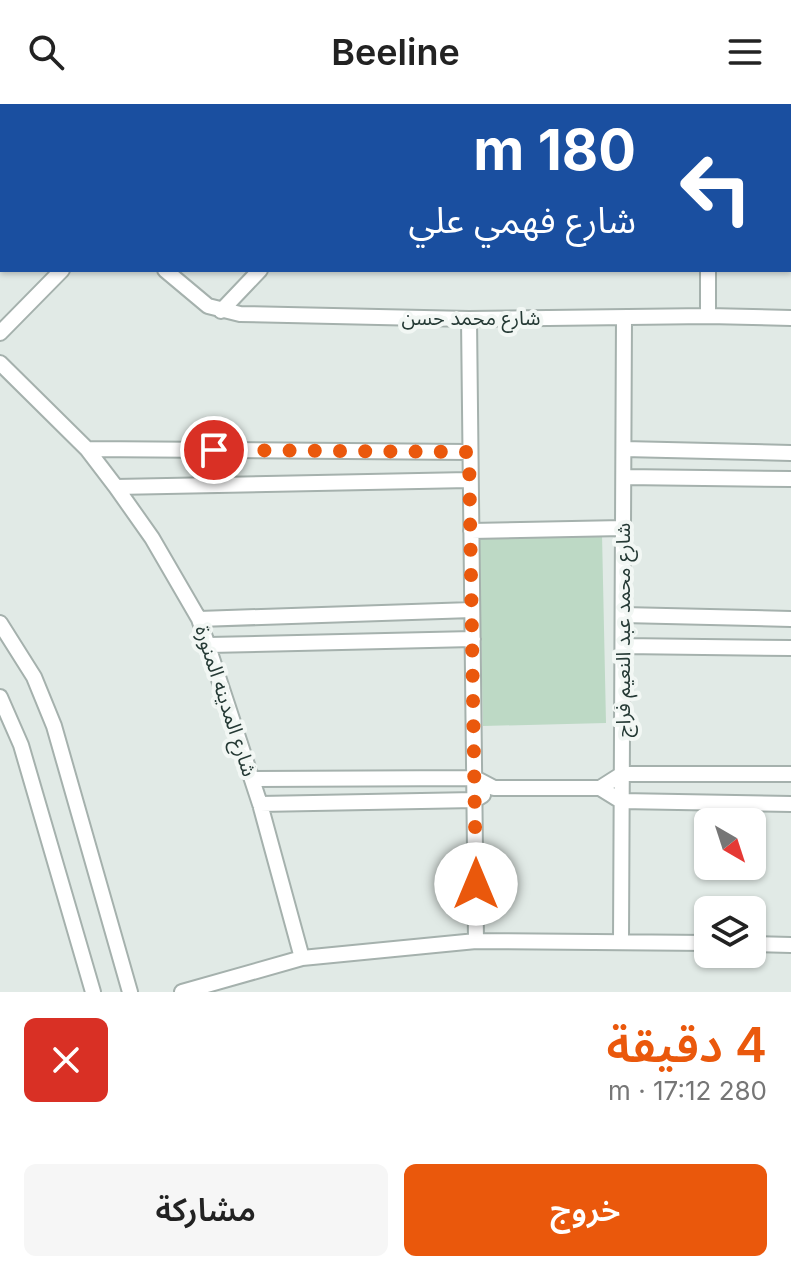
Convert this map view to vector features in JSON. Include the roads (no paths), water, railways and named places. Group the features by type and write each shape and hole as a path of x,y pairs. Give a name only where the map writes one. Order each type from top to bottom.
{"street":[{"path":"0,333 60,272"},
{"name":"شارع محمد حسن","path":"167,272 196,298 221,311 240,314 469,319 791,318"},
{"path":"221,311 258,272"},
{"path":"708,272 708,316"},
{"name":"شارع محمد عبد النعيم فراج","path":"621,941 624,318"},
{"path":"469,319 476,941"},
{"name":"شارع المدينه المنورة","path":"0,363 87,449 152,538 199,619 260,804 302,958"},
{"path":"87,449 469,452"},
{"path":"624,449 791,453"},
{"path":"771,452 771,479"},
{"path":"624,477 791,479"},
{"path":"116,487 469,480"},
{"path":"471,531 623,528"},
{"path":"199,619 472,610"},
{"path":"623,615 791,619"},
{"path":"0,623 34,677 54,726 130,992"},
{"path":"209,645 473,639"},
{"path":"623,646 791,648"},
{"path":"0,697 21,745 93,992"},
{"path":"600,788 622,774 791,774"},
{"path":"252,779 475,778 494,788 600,788 621,801 791,804"},
{"path":"260,804 475,800 494,788"},
{"path":"182,992 302,958 476,941 694,943"},
{"path":"766,944 791,945"}]}
